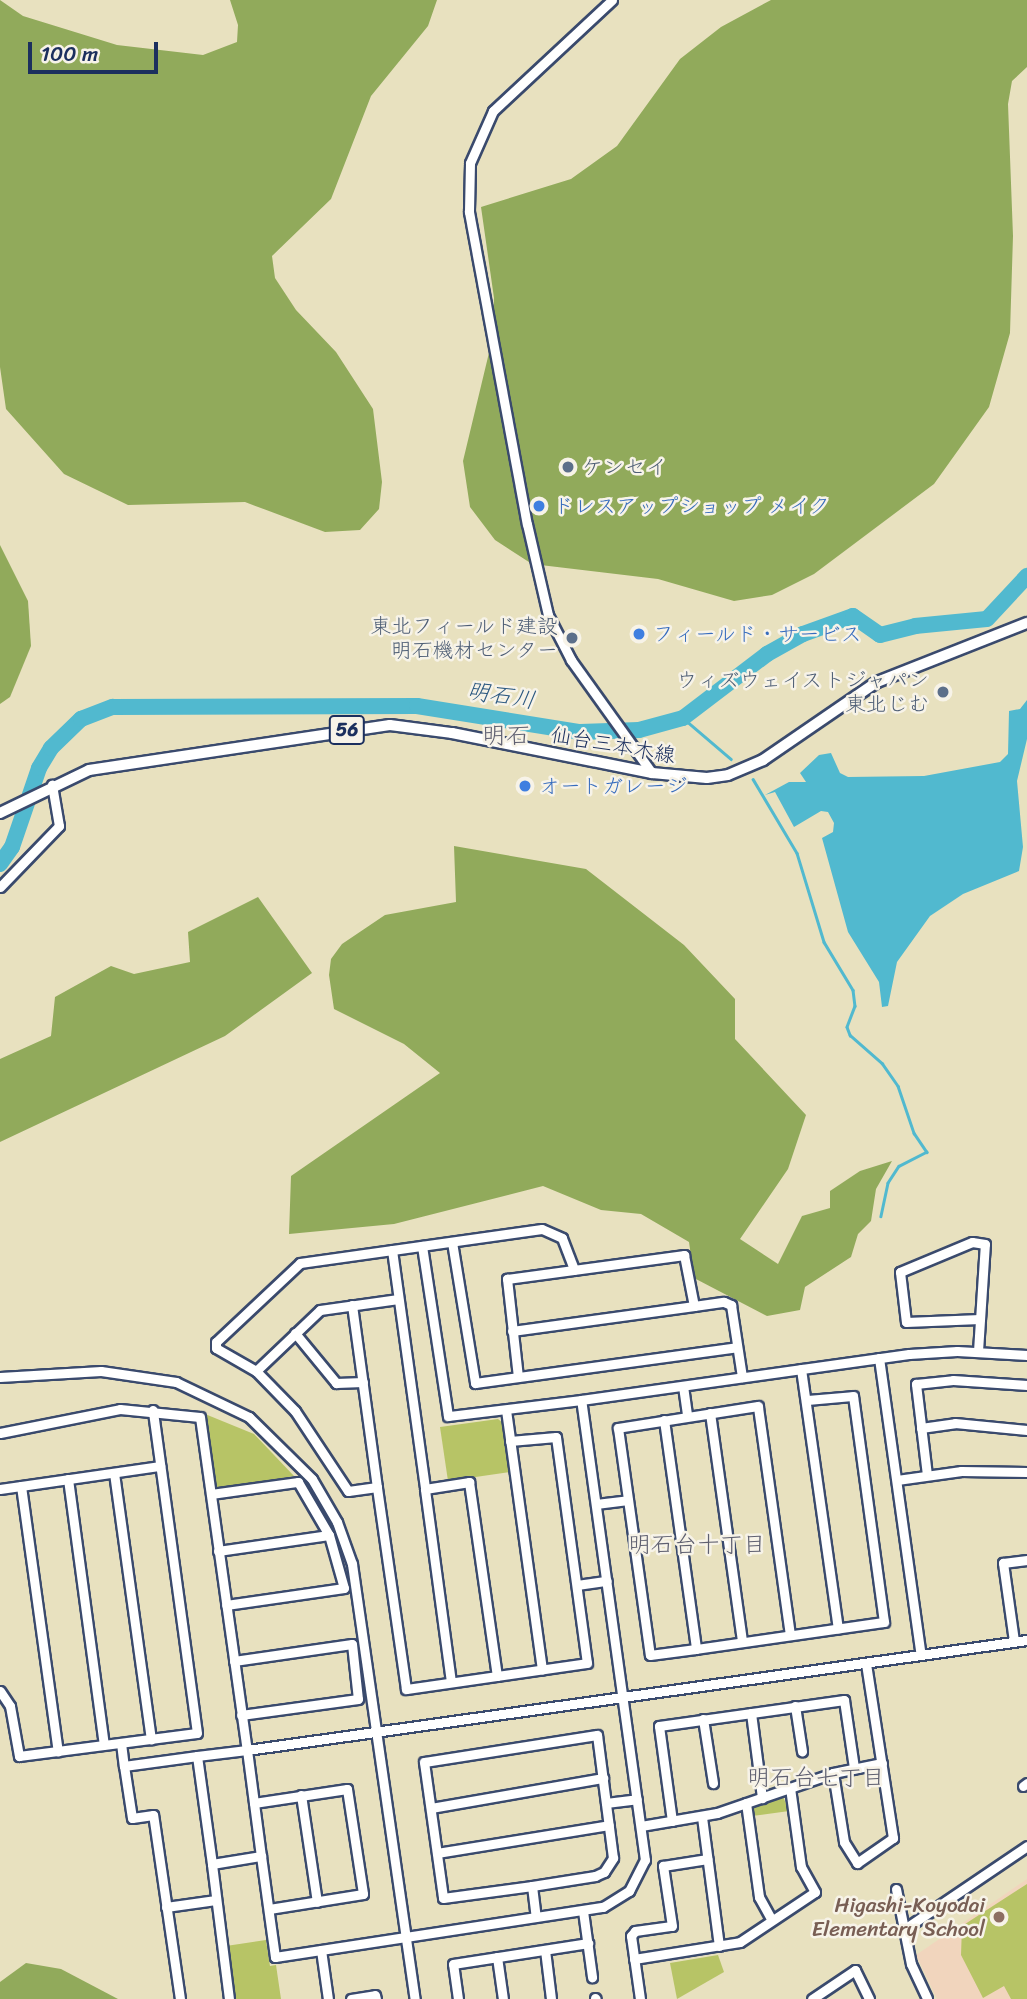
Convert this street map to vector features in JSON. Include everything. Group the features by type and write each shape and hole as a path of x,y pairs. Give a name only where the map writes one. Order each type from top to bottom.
{"main road":[{"name":"仙台三本木線","path":"0,813 48,788 114,765 390,725 453,733 652,773 707,778 749,768 877,682 1027,623"}],"street":[{"path":"612,0 492,111 475,146 468,185 469,212 527,524 548,615 571,660 652,773"},
{"path":"0,887 59,826 60,812 48,788"},
{"path":"377,1487 348,1490 302,1419 256,1371 216,1348 216,1342 296,1265 548,1230 562,1238 574,1270"},
{"path":"452,1242 472,1382 737,1347"},
{"path":"978,1351 985,1244 972,1242 900,1272 906,1322 980,1318"},
{"path":"422,1247 445,1412 452,1418 880,1358 978,1351 1027,1355"},
{"path":"391,1250 451,1682"},
{"path":"518,1377 506,1279 684,1255 694,1306"},
{"path":"256,1371 320,1310 398,1299"},
{"path":"512,1331 724,1301 732,1305 742,1377"},
{"path":"352,1305 406,1689 587,1663 556,1437 510,1441"},
{"path":"295,1334 336,1383 363,1382"},
{"path":"880,1358 921,1655"},
{"path":"801,1369 838,1629"},
{"path":"0,1377 101,1371 151,1376 213,1397 271,1434 312,1479 345,1544 377,1730 415,1999"},
{"path":"928,1475 916,1384 953,1380 1027,1385"},
{"path":"683,1386 687,1416"},
{"path":"790,1635 758,1406 618,1428 650,1655 884,1622 853,1396 806,1400"},
{"path":"0,1433 57,1424 94,1412 152,1410 200,1417 275,1957 583,1911 618,1901 634,1885 645,1860 582,1400"},
{"path":"0,1691 10,1706 19,1756 197,1733 152,1410"},
{"path":"506,1410 542,1670"},
{"path":"710,1413 742,1642"},
{"path":"664,1420 696,1649"},
{"path":"921,1427 956,1423 1027,1430"},
{"path":"0,1489 160,1466"},
{"path":"897,1480 928,1475 1027,1472"},
{"path":"114,1473 150,1739"},
{"path":"68,1479 104,1745"},
{"path":"211,1494 298,1482 329,1535 344,1588 226,1605"},
{"path":"425,1489 469,1482 497,1676"},
{"path":"21,1486 58,1751"},
{"path":"596,1504 628,1500"},
{"path":"218,1551 329,1535"},
{"path":"1014,1642 1003,1563 1027,1560"},
{"path":"577,1585 607,1581"},
{"path":"124,1766 1027,1640"},
{"path":"234,1661 352,1644 358,1699 242,1715"},
{"path":"833,1773 844,1842 857,1863 893,1838 866,1663"},
{"path":"672,1821 659,1726 844,1700 854,1768"},
{"path":"795,1706 802,1751"},
{"path":"751,1713 762,1798"},
{"path":"703,1719 713,1783"},
{"path":"597,1735 603,1778 613,1858 604,1872 532,1886 443,1898 424,1762 597,1735"},
{"path":"121,1743 132,1818 153,1815 180,1999"},
{"path":"197,1756 229,1999"},
{"path":"641,1826 702,1817 833,1773 882,1763"},
{"path":"430,1808 603,1778"},
{"path":"254,1803 347,1788 363,1894 269,1909"},
{"path":"634,1959 740,1942 815,1892 801,1867 790,1788"},
{"path":"302,1796 317,1902"},
{"path":"606,1803 637,1798"},
{"path":"746,1803 759,1897 772,1920"},
{"path":"702,1817 719,1946"},
{"path":"437,1853 609,1825"},
{"path":"903,1930 1027,1846"},
{"path":"212,1864 261,1856"},
{"path":"640,1999 631,1936 635,1931 672,1926 663,1866 707,1859"},
{"path":"532,1886 537,1917"},
{"path":"896,1889 911,1964 926,1999"},
{"path":"166,1907 216,1900"},
{"path":"583,1911 592,1977"},
{"path":"457,1999 453,1964 587,1943"},
{"path":"321,1950 327,1999"},
{"path":"545,1950 551,1999"},
{"path":"497,1957 503,1999"},
{"path":"814,1998 855,1970 869,1999"},
{"path":"351,1999 375,1995 376,1999"}],"shaded area":[{"name":"Higashi-Koyodai Elementary School","path":"1027,1879 1027,1999 937,1999 916,1955"}],"green space":[{"path":"0,0 23,16 117,45 203,55 237,42 238,25 230,0 437,0 428,26 371,96 331,199 272,256 275,278 296,310 336,352 373,409 382,482 379,509 360,530 325,532 245,502 128,505 64,474 6,409 0,367"},
{"path":"771,0 1027,0 1027,67 1012,81 1008,104 1013,236 1010,333 989,407 934,484 814,574 772,595 734,601 658,579 532,564 495,540 470,507 463,461 493,336 494,298 481,207 571,179 617,146 680,59 721,27"},
{"path":"0,545 28,601 31,646 10,697 0,704"},
{"path":"454,846 586,869 684,945 735,999 735,1039 806,1115 788,1169 740,1239 778,1264 802,1216 830,1208 830,1191 860,1171 892,1161 876,1189 871,1221 858,1234 851,1257 805,1287 800,1310 767,1316 694,1278 689,1242 641,1214 601,1210 543,1186 394,1224 289,1234 291,1176 440,1073 404,1044 334,1009 329,975 331,959 342,944 385,915 456,902"},
{"path":"258,897 312,973 225,1036 0,1142 0,1059 51,1036 55,997 111,966 134,974 190,962 188,932"},
{"path":"205,1414 254,1434 294,1476 219,1490 213,1485"},
{"path":"498,1419 503,1423 510,1472 448,1481 440,1427"},
{"path":"782,1794 789,1811 752,1816 753,1805"},
{"name":"Higashi-Koyodai Elementary School","path":"1027,1884 1027,1999 1011,1999 1004,1986 983,1998 961,1955 962,1926"},
{"path":"266,1940 270,1966 276,1965 281,1999 234,1999 226,1946"},
{"path":"718,1955 724,1972 677,1999 670,1963"},
{"path":"26,1963 61,1969 118,1999 0,1999 0,1982"}],"water":[{"path":"1027,700 1027,739 1017,781 1023,847 1019,871 963,894 930,916 897,962 888,1006 882,1007 879,982 848,932 822,838 833,832 834,823 828,812 821,811 794,827 775,792 765,795 789,782 806,782 800,773 819,755 831,753 840,773 848,777 924,776 1000,762 1008,754 1009,711 1020,709"}],"waterway":[{"name":"明石川","path":"0,864 12,847 39,768 51,748 81,719 113,707 417,706 580,732 639,730 683,718 767,654 803,634 853,616 880,635 915,626 987,619 1027,576"},
{"path":"683,718 731,759"},
{"path":"753,779 797,853 824,942 853,990 855,1006 847,1027 850,1035 882,1063 898,1086 914,1133 927,1152 899,1166 888,1183 881,1216"}],"place":[{"name":"ケンセイ","path":"568,467"},
{"name":"ドレスアップショップ メイク","path":"539,506"},
{"name":"フィールド・サービス","path":"639,634"},
{"name":"東北フィールド建設 明石機材センター","path":"572,638"},
{"name":"ウィズウェイストジャパン 東北じむ","path":"943,692"},
{"name":"オートガレージ","path":"525,786"},
{"name":"Higashi-Koyodai Elementary School","path":"999,1917"}],"district":[{"name":"明石","path":"506,736"},
{"name":"明石台十丁目","path":"697,1545"},
{"name":"明石台七丁目","path":"816,1778"}]}
